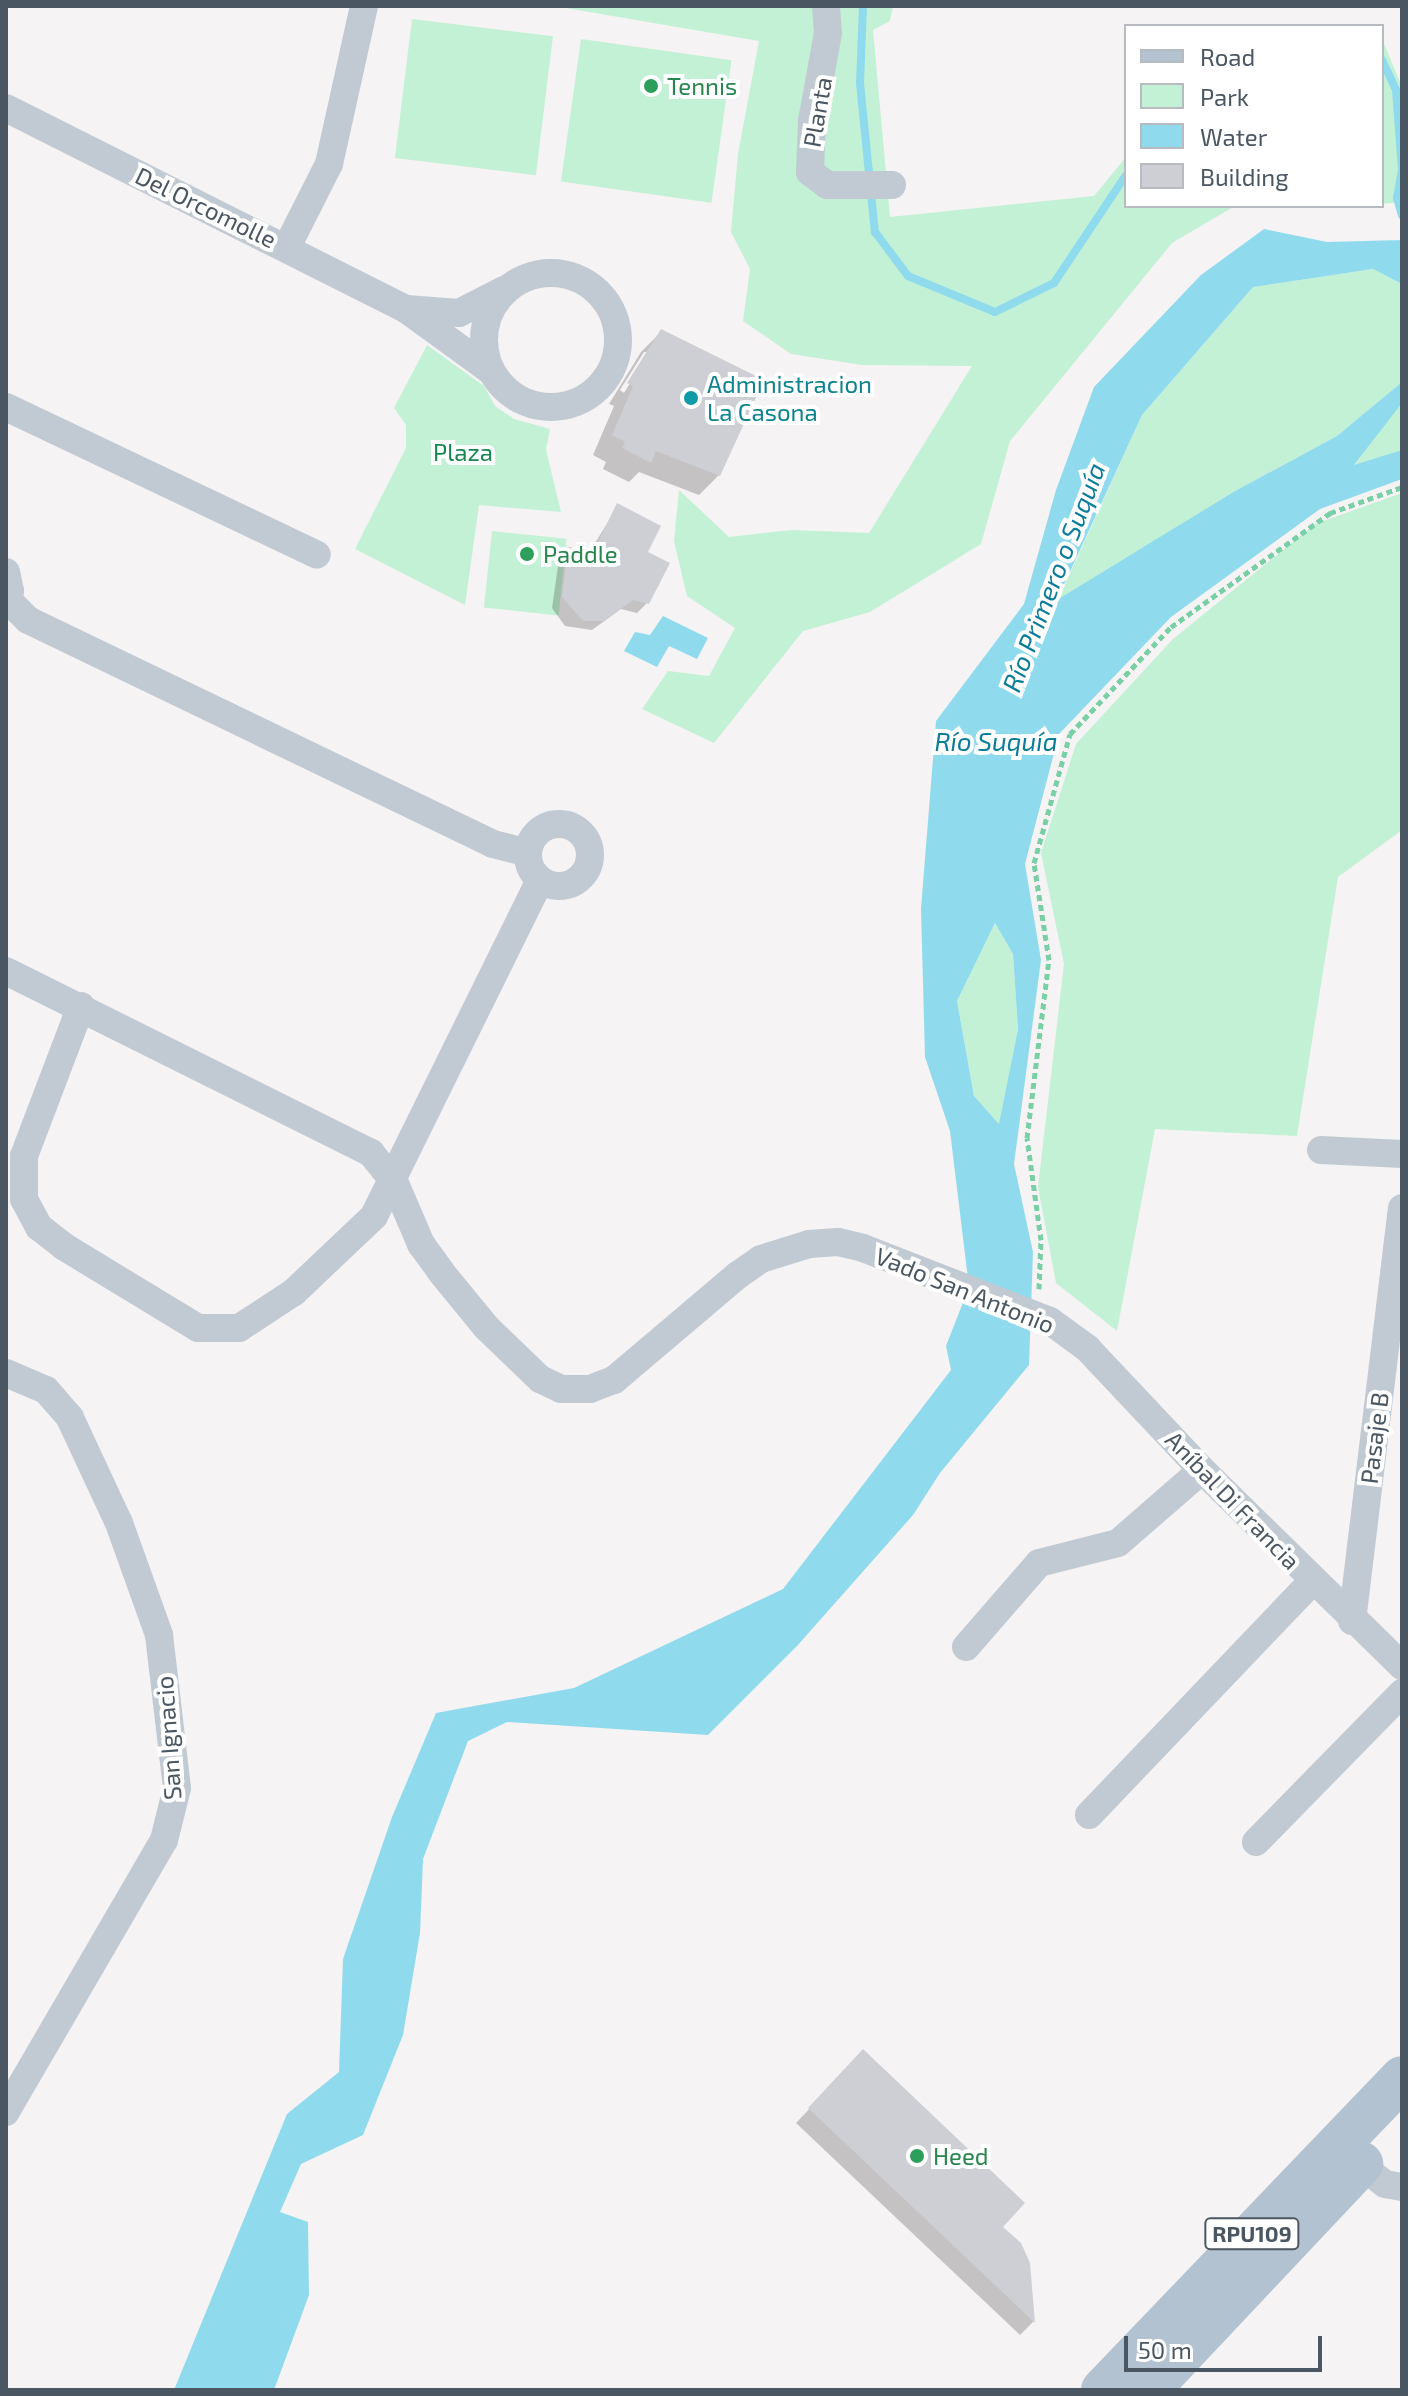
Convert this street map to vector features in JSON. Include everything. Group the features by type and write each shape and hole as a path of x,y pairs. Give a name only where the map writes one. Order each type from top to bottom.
{"main road":[{"name":"RPU109","path":"1148,2390 1349,2156 1402,2078"},
{"name":"RPU109","path":"1103,2390 1349,2156 1402,2122"}],"street":[{"path":"287,247 329,164 364,6"},
{"name":"Planta","path":"826,6 828,33 810,135 810,172 827,185 852,189 890,186"},
{"name":"Del Orcomolle","path":"6,108 406,309"},
{"path":"550,272 592,285 616,321 616,354 603,384 566,406 523,401 491,371 406,309 459,313 550,272"},
{"path":"491,371 484,349 485,326 509,288"},
{"path":"6,407 317,555"},
{"path":"7,591 28,620 493,844 528,853"},
{"path":"554,824 574,827 588,842 590,863 579,880 559,887 540,880 528,853 536,834 554,824"},
{"path":"81,1006 24,1156 24,1199 39,1227 63,1246 198,1328 230,1330 259,1320 353,1241 394,1181 540,880"},
{"name":"Vado San Antonio","path":"6,971 371,1153 394,1181 421,1244 441,1272 486,1327 540,1379 561,1389 590,1389 614,1380 761,1259 809,1244 838,1242 863,1248 1052,1323"},
{"path":"1321,1150 1402,1154"},
{"name":"Pasaje B","path":"1352,1621 1402,1208"},
{"name":"Aníbal Di Francia","path":"1052,1323 1352,1621 1402,1666"},
{"name":"San Ignacio","path":"6,1373 46,1390 70,1418 119,1523 159,1635 177,1788 164,1840 6,2112"},
{"path":"966,1647 1039,1563 1118,1543 1202,1470"},
{"path":"1089,1815 1313,1581"},
{"path":"1256,1842 1402,1693"},
{"path":"1349,2156 1385,2184 1402,2187"}],"path":[{"path":"1052,1323 1027,1138 1049,960 1034,863 1070,734 1171,627 1330,513 1402,487"}],"green space":[{"path":"554,6 893,6 890,21 873,30 890,217 1094,196 1124,159 1124,208 1232,208 1172,243 1010,441 981,544 870,612 803,631 714,743 642,709 668,671 709,676 735,628 687,596 674,541 679,490 729,537 792,530 869,533 972,366 862,365 791,354 743,321 750,269 731,232 738,154 759,41"},
{"path":"412,19 553,36 536,175 395,158"},
{"path":"581,39 732,60 711,203 561,182"},
{"path":"1384,44 1402,87 1401,202 1384,204"},
{"path":"1373,269 1402,284 1402,382 1337,436 1235,491 1057,602 1142,415 1253,287"},
{"name":"Plaza","path":"427,345 484,386 495,406 514,419 550,429 546,450 561,512 479,505 465,605 355,549 406,448 406,425 394,408"},
{"path":"1402,403 1402,450 1353,467 1398,406"},
{"path":"1402,493 1402,830 1338,877 1297,1136 1155,1129 1117,1331 1056,1283 1038,1187 1064,964 1041,853 1076,744 1173,639 1315,524"},
{"path":"492,531 567,539 559,615 484,608"},
{"path":"995,923 1013,954 1018,1029 1000,1125 974,1096 957,1001"}],"water":[{"name":"Río Suquía","path":"1264,229 1327,242 1402,240 1402,284 1373,269 1253,287 1142,415 1057,600 1235,491 1337,436 1402,382 1402,403 1354,465 1402,450 1402,479 1320,509 1171,617 1059,734 1025,864 1041,960 1014,1164 1033,1252 1029,1365 940,1473 913,1515 797,1646 708,1735 507,1722 468,1741 423,1859 420,1933 403,2035 363,2135 301,2164 280,2212 308,2222 309,2295 274,2390 174,2390 287,2114 339,2072 343,1959 392,1817 436,1713 574,1688 783,1589 951,1370 946,1346 969,1287 950,1131 925,1057 921,909 936,721 1024,604 1056,490 1094,387 1201,275","holes":["995,923 1013,954 1018,1029 999,1124 974,1096 957,1001"]},
{"path":"663,616 708,638 697,659 669,646 657,667 624,651 635,632 650,635"}],"building":[{"name":"Administracion La Casona","path":"661,329 764,380 720,476 656,451 651,463 622,448 625,442 612,435 633,386 627,383"},
{"path":"617,503 661,526 648,552 670,563 649,604 633,600 604,621 583,621 562,597 568,547 594,550"},
{"name":"Heed","path":"863,2049 1025,2203 1003,2227 1021,2243 1030,2263 1035,2323 808,2108"}],"waterway":[{"path":"863,6 860,83 875,232 908,276 995,312 1054,283 1124,178"},
{"path":"1384,64 1396,90 1402,170 1397,198 1402,215"}],"place":[{"name":"Tennis","path":"651,86"},
{"name":"Administracion La Casona","path":"691,398"},
{"name":"Paddle","path":"527,554"},
{"name":"Heed","path":"917,2156"}],"water label":[{"name":"Río Primero o Suquía","path":"1053,577"}]}
